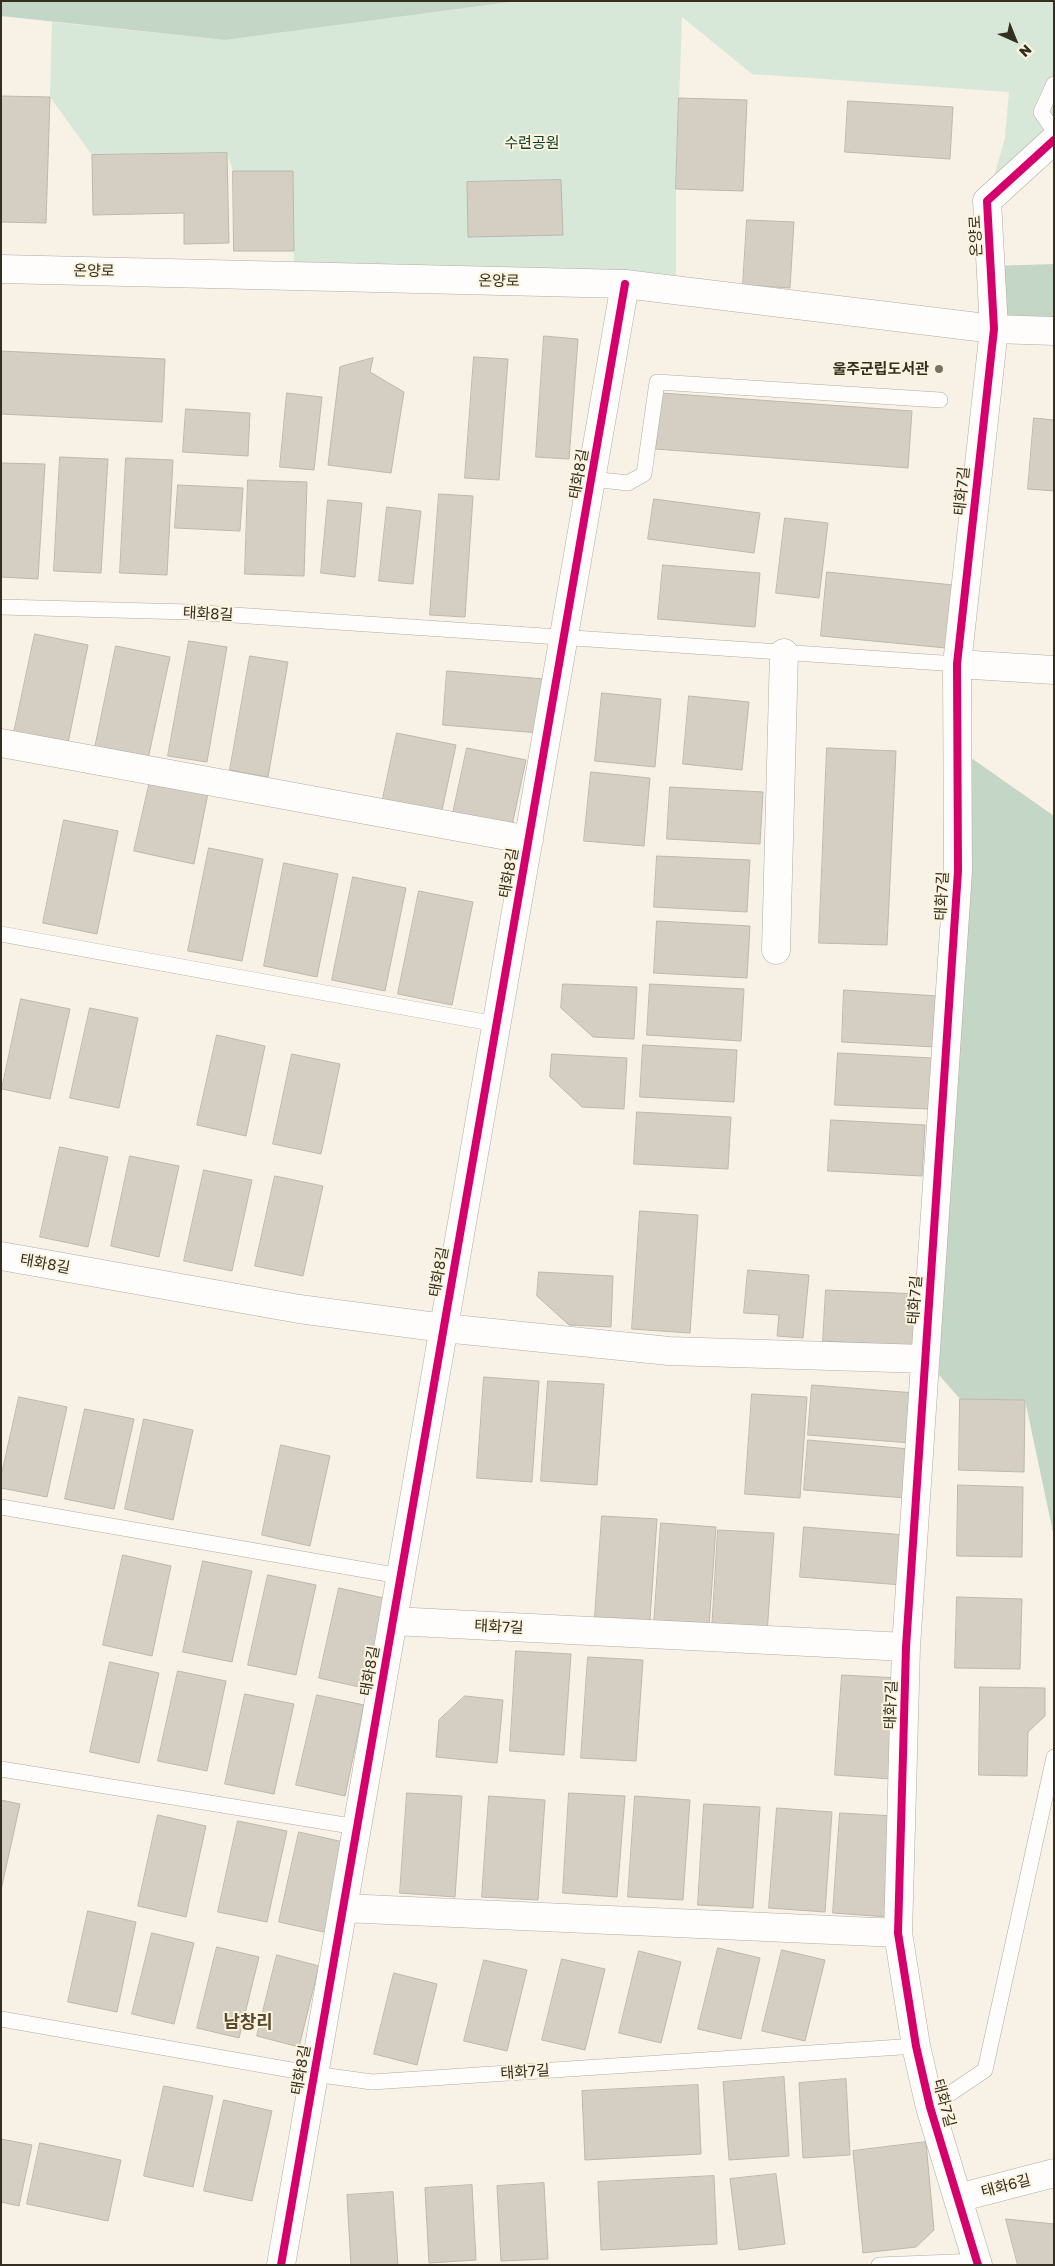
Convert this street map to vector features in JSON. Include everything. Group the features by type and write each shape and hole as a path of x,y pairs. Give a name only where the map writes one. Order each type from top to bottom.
{"street":[{"name":"온양로","path":"994,329 987,201 1054,140"},
{"name":"온양로","path":"1,269 625,284 994,329 1054,331"},
{"name":"태화8길","path":"281,2265 625,284"},
{"name":"태화7길","path":"978,2263 930,2107 916,2046 898,1933 906,1647 958,871 956,664 994,329"},
{"path":"776,950 784,653"},
{"path":"956,664 1054,670"},
{"path":"1,743 529,840"},
{"name":"태화8길","path":"1,1256 299,1309 444,1328"},
{"path":"444,1328 669,1351 924,1359"},
{"name":"태화7길","path":"393,1622 906,1647"},
{"path":"343,1908 898,1933"},
{"name":"태화6길","path":"958,2198 1054,2173"}],"lane":[{"path":"1054,84 1041,112 1054,131"},
{"path":"592,479 628,483 644,474 657,382 940,400"},
{"name":"태화8길","path":"1,607 190,612 564,638"},
{"path":"564,638 956,664"},
{"path":"1,934 496,1024"},
{"path":"1,1507 400,1576"},
{"name":"태화7길","path":"930,2107 985,2070 1054,1757"},
{"path":"1,1769 357,1827"},
{"name":"태화8길","path":"1,2019 314,2074"},
{"name":"태화7길","path":"314,2074 372,2082 916,2046"},
{"name":"태화7길","path":"879,2265 978,2263"}],"green space":[{"path":"1,1 518,1 225,40 1,16"},
{"name":"수련공원","path":"518,1 1054,1 1054,142 987,201 1005,138 1009,92 752,74 682,17 676,189 676,290 294,276 293,171 233,171 227,153 92,155 50,97 52,22 225,40"},
{"path":"1054,264 1054,331 994,329 991,266"},
{"path":"957,748 1054,816 1054,1537 1025,1400 960,1399 925,1359"}],"building":[{"path":"1,96 50,97 46,223 1,222"},
{"path":"679,98 747,100 743,191 676,189"},
{"path":"848,101 953,107 950,159 845,152"},
{"path":"227,153 229,243 184,244 184,213 93,215 92,155"},
{"path":"233,171 293,171 294,251 234,251"},
{"path":"561,180 563,235 468,237 467,182"},
{"path":"747,220 794,222 790,288 743,285"},
{"path":"544,336 578,339 569,459 536,457"},
{"path":"1,351 165,359 162,422 1,414"},
{"path":"474,357 508,359 499,480 465,478"},
{"path":"373,358 370,372 404,392 391,473 328,465 340,367"},
{"path":"287,393 322,397 314,470 280,467"},
{"path":"661,393 912,411 908,468 656,449"},
{"path":"186,409 250,413 248,456 183,452"},
{"path":"1034,418 1054,420 1054,491 1028,489"},
{"path":"60,457 108,459 101,573 54,571"},
{"path":"126,458 173,460 167,575 120,573"},
{"path":"1,463 45,464 38,579 1,577"},
{"path":"248,480 307,482 304,576 245,574"},
{"path":"178,485 243,488 240,531 175,528"},
{"path":"439,494 473,496 465,617 430,615"},
{"path":"654,499 760,513 754,553 648,539"},
{"path":"328,500 362,503 355,577 321,573"},
{"path":"387,507 421,511 413,584 379,581"},
{"path":"785,518 828,523 819,598 776,593"},
{"path":"663,565 760,573 755,627 658,619"},
{"path":"827,572 953,585 946,648 821,636"},
{"path":"35,634 88,645 67,748 13,737"},
{"path":"189,641 227,647 207,762 168,756"},
{"path":"116,646 170,657 148,759 95,748"},
{"path":"250,656 288,662 268,777 230,770"},
{"path":"447,671 544,679 539,733 443,725"},
{"path":"602,693 661,699 655,767 595,761"},
{"path":"689,696 749,702 742,770 683,764"},
{"path":"397,733 456,745 441,815 382,803"},
{"path":"467,748 526,760 511,830 452,818"},
{"path":"827,748 896,751 887,945 819,943"},
{"path":"591,772 650,778 644,846 584,841"},
{"path":"150,781 208,793 194,864 134,851"},
{"path":"670,787 763,792 760,844 667,839"},
{"path":"64,820 118,831 97,934 43,923"},
{"path":"209,848 263,859 242,961 188,951"},
{"path":"657,856 750,860 747,912 654,907"},
{"path":"284,863 338,874 317,977 264,966"},
{"path":"353,877 406,888 385,991 332,980"},
{"path":"419,891 473,902 452,1005 398,994"},
{"path":"657,921 750,926 747,978 654,973"},
{"path":"563,984 637,987 634,1039 593,1037 561,1008"},
{"path":"650,984 744,989 741,1041 647,1035"},
{"path":"844,990 938,996 935,1047 842,1042"},
{"path":"21,999 70,1009 50,1099 2,1089"},
{"path":"90,1008 138,1018 119,1108 70,1098"},
{"path":"217,1035 265,1046 246,1136 197,1125"},
{"path":"643,1045 737,1050 734,1102 640,1097"},
{"path":"838,1053 932,1058 929,1109 835,1105"},
{"path":"292,1054 340,1064 321,1154 273,1144"},
{"path":"552,1054 627,1058 624,1109 582,1107 550,1077"},
{"path":"637,1112 731,1117 728,1169 634,1164"},
{"path":"831,1120 925,1125 922,1176 828,1171"},
{"path":"60,1147 108,1157 88,1247 40,1237"},
{"path":"130,1156 179,1166 159,1257 111,1246"},
{"path":"204,1170 252,1180 232,1271 184,1261"},
{"path":"275,1176 323,1186 303,1276 255,1266"},
{"path":"640,1211 698,1215 690,1333 632,1329"},
{"path":"748,1270 809,1275 803,1338 777,1336 779,1315 744,1313"},
{"path":"539,1272 613,1276 611,1327 569,1325 537,1296"},
{"path":"826,1290 920,1294 917,1346 823,1341"},
{"path":"484,1377 539,1381 532,1482 477,1478"},
{"path":"548,1381 604,1384 597,1485 541,1481"},
{"path":"812,1385 915,1393 911,1443 808,1435"},
{"path":"752,1394 807,1397 800,1498 745,1494"},
{"path":"19,1397 67,1407 47,1497 1,1488 1,1477"},
{"path":"960,1399 1025,1400 1024,1472 959,1470"},
{"path":"85,1409 134,1419 114,1509 65,1499"},
{"path":"144,1419 193,1430 173,1520 125,1509"},
{"path":"808,1440 910,1449 906,1498 804,1490"},
{"path":"281,1445 330,1456 310,1546 262,1535"},
{"path":"958,1485 1023,1487 1022,1557 957,1556"},
{"path":"602,1516 657,1519 650,1620 595,1617"},
{"path":"661,1523 716,1527 709,1627 654,1624"},
{"path":"804,1527 906,1535 902,1585 800,1577"},
{"path":"718,1530 774,1533 767,1634 712,1630"},
{"path":"123,1555 171,1566 152,1656 103,1645"},
{"path":"203,1561 252,1571 232,1662 183,1652"},
{"path":"268,1575 316,1585 296,1675 248,1665"},
{"path":"339,1588 388,1599 368,1689 319,1678"},
{"path":"957,1597 1022,1599 1020,1669 955,1668"},
{"path":"516,1651 571,1654 564,1755 510,1751"},
{"path":"588,1657 643,1660 636,1761 581,1758"},
{"path":"110,1662 159,1673 139,1763 90,1752"},
{"path":"178,1671 226,1681 207,1771 158,1761"},
{"path":"842,1675 898,1678 891,1779 835,1775"},
{"path":"980,1687 1045,1688 1045,1716 1028,1732 1027,1776 979,1775"},
{"path":"245,1694 294,1704 274,1794 225,1784"},
{"path":"317,1695 364,1705 345,1796 296,1785"},
{"path":"465,1696 503,1700 497,1763 436,1757 439,1720"},
{"path":"407,1793 462,1796 455,1897 400,1893"},
{"path":"569,1793 625,1796 617,1897 563,1893"},
{"path":"489,1796 545,1800 538,1900 482,1897"},
{"path":"635,1796 690,1800 683,1900 628,1897"},
{"path":"1,1800 20,1804 1,1890"},
{"path":"704,1804 760,1807 753,1908 698,1905"},
{"path":"777,1808 832,1812 825,1912 769,1908"},
{"path":"840,1813 895,1816 888,1917 833,1913"},
{"path":"158,1815 206,1826 186,1917 138,1906"},
{"path":"238,1821 287,1831 267,1922 218,1912"},
{"path":"299,1832 348,1843 328,1933 279,1922"},
{"path":"88,1911 136,1922 117,2012 68,2002"},
{"path":"152,1933 194,1943 174,2024 132,2014"},
{"path":"217,1947 259,1957 239,2038 197,2028"},
{"path":"718,1948 760,1958 741,2039 698,2029"},
{"path":"782,1950 825,1960 805,2041 762,2031"},
{"path":"639,1951 681,1962 661,2043 619,2033"},
{"path":"277,1955 319,1966 299,2047 257,2036"},
{"path":"562,1959 605,1969 585,2050 542,2040"},
{"path":"484,1960 527,1970 507,2051 464,2041"},
{"path":"394,1973 437,1984 417,2065 374,2054"},
{"path":"784,2077 789,2156 729,2160 723,2082"},
{"path":"846,2079 850,2155 803,2158 799,2083"},
{"path":"698,2085 701,2154 585,2160 582,2091"},
{"path":"164,2086 213,2096 193,2187 144,2176"},
{"path":"224,2100 272,2111 252,2201 204,2191"},
{"path":"1,2139 32,2145 19,2206 1,2202"},
{"path":"926,2142 934,2230 916,2247 863,2253 853,2151"},
{"path":"40,2143 121,2160 108,2221 27,2204"},
{"path":"776,2174 785,2244 739,2250 730,2179"},
{"path":"714,2176 717,2244 601,2250 598,2182"},
{"path":"544,2183 548,2259 501,2261 497,2186"},
{"path":"472,2185 476,2260 429,2263 425,2188"},
{"path":"393,2192 398,2265 351,2265 347,2195"},
{"path":"1006,2219 1054,2224 1054,2265 1018,2265"}],"cycle path":[{"path":"978,2265 930,2107 916,2046 898,1933 906,1647 958,871 957,664 994,329 987,201 1054,140"},
{"path":"281,2265 625,284"}],"place":[{"name":"울주군립도서관","path":"939,369"}],"district":[{"name":"남창리","path":"248,2022"}]}
